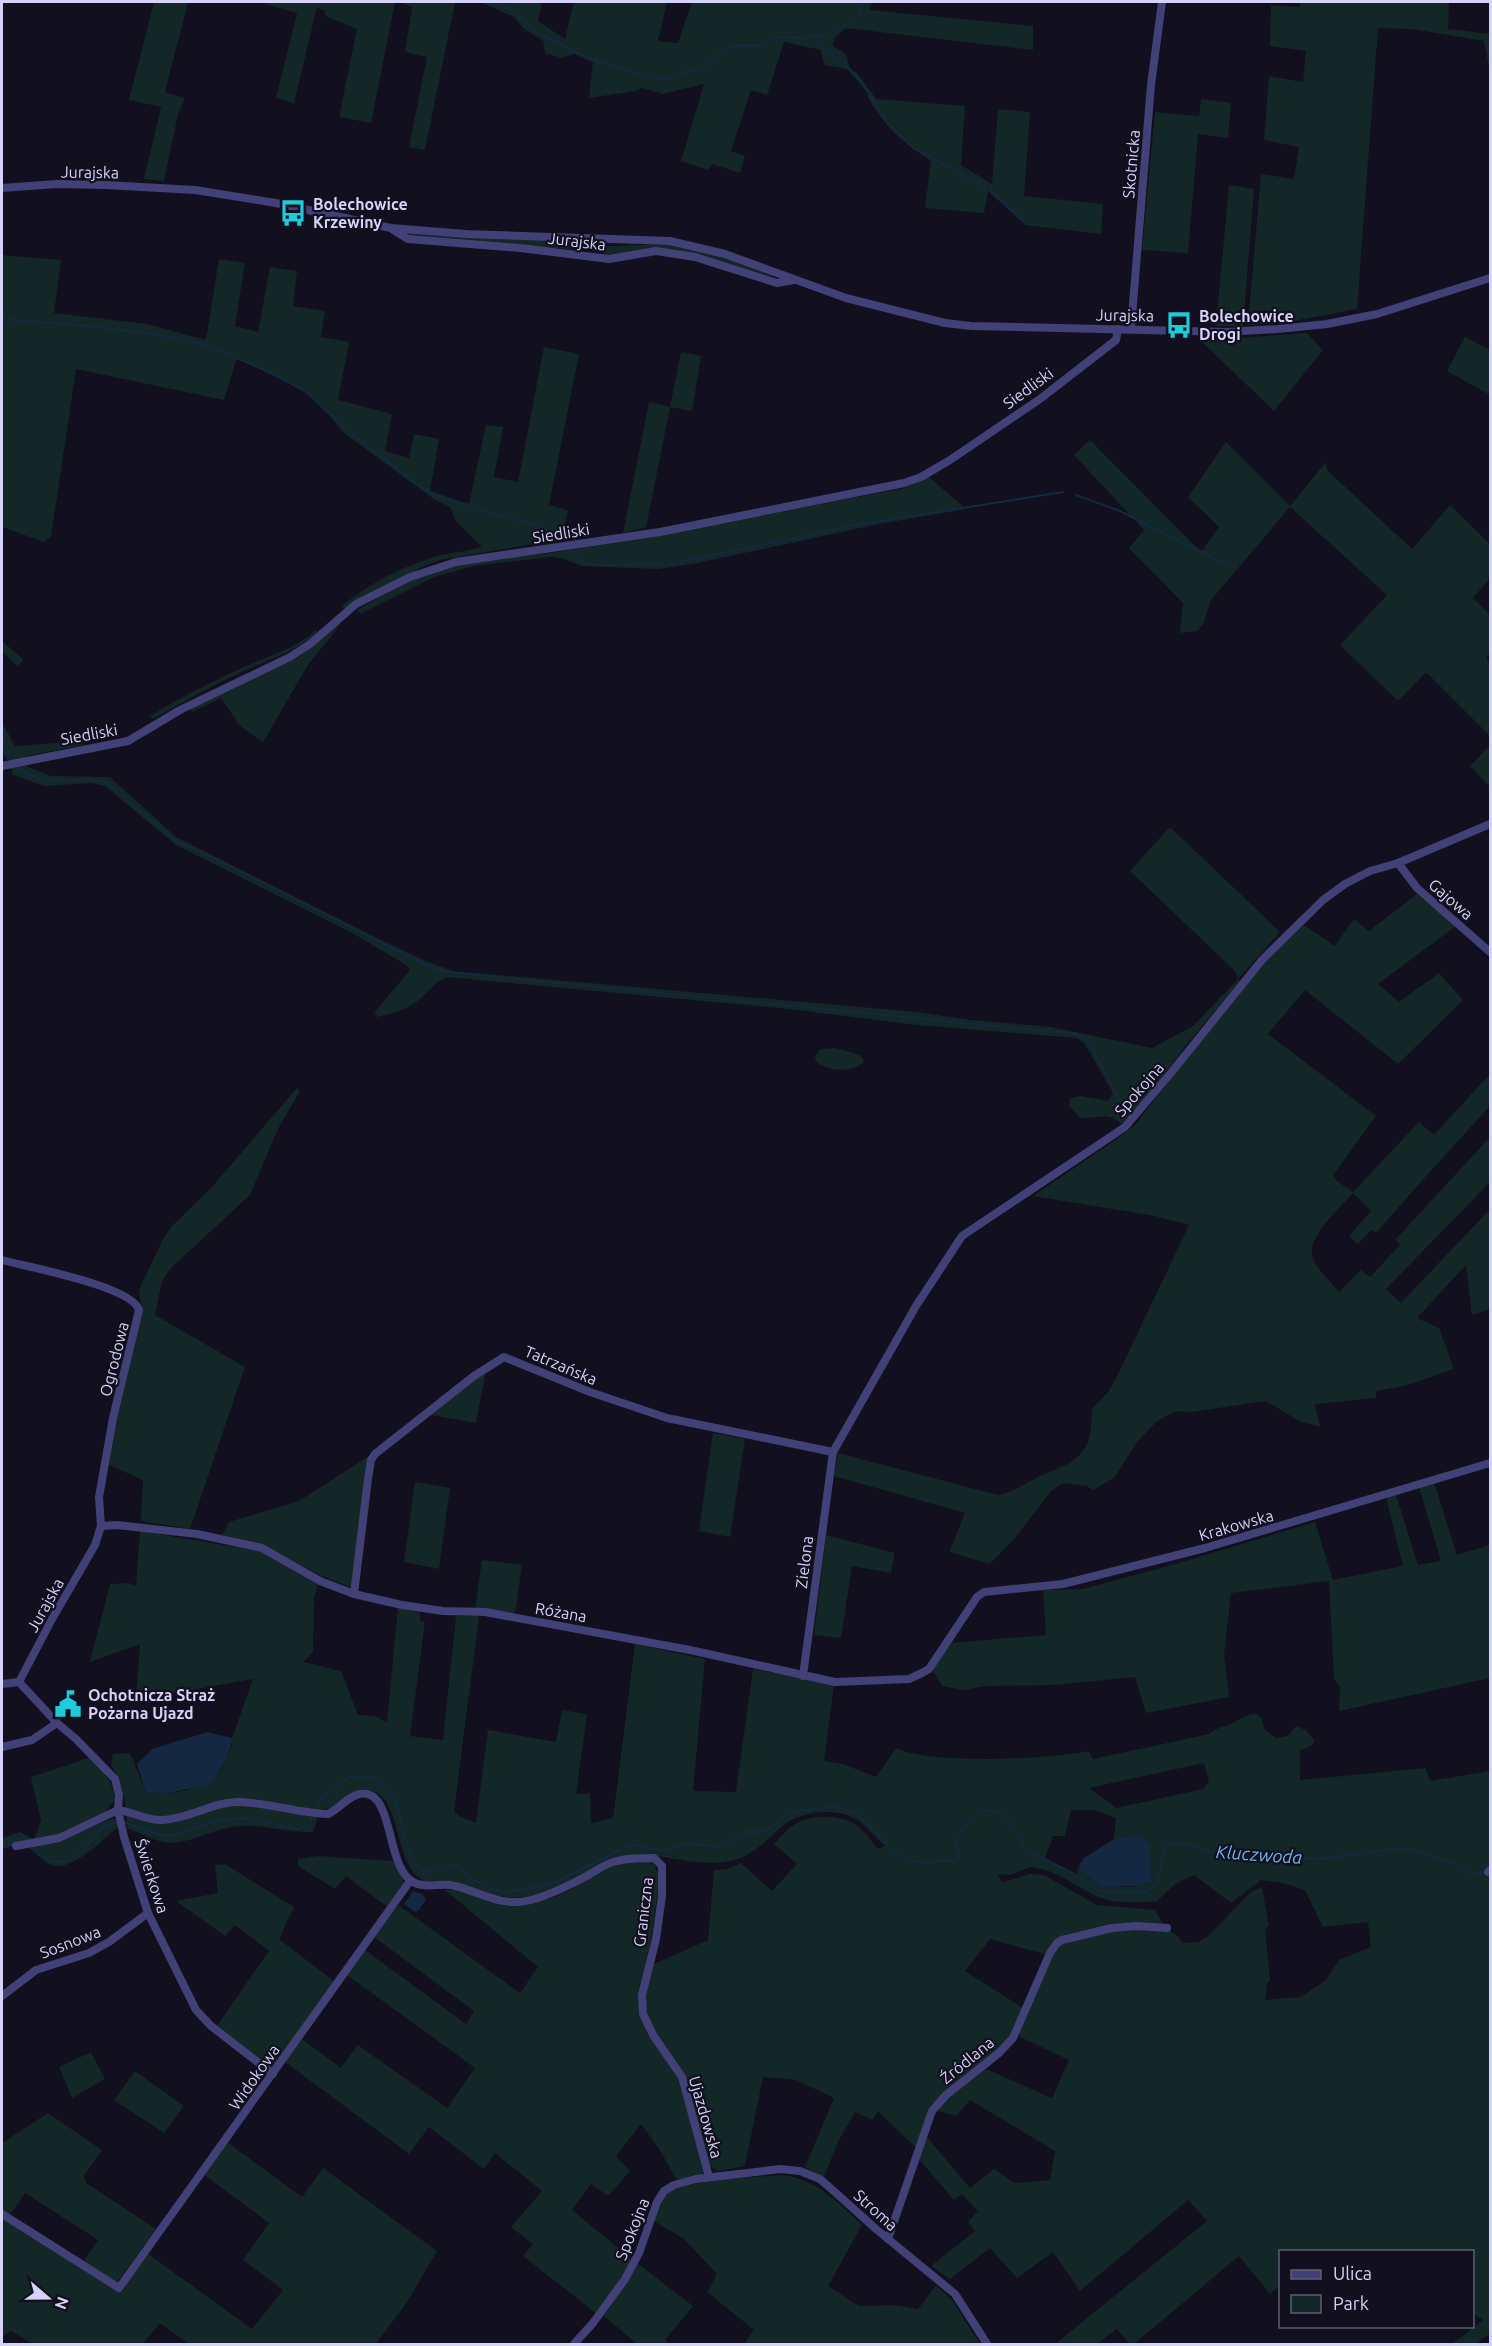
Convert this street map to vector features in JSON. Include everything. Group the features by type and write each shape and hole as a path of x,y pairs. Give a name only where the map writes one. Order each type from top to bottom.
{"street":[{"name":"Skotnicka","path":"1131,328 1151,85 1162,2"},
{"name":"Jurajska","path":"2,188 106,185 195,190 276,203 391,228 466,234 669,241 725,254 846,297 945,323 971,326 1244,332 1327,324 1377,314 1491,278"},
{"name":"Jurajska","path":"391,228 408,239 520,248 609,259 656,251 695,257 777,283 795,280"},
{"name":"Siedliski","path":"2,766 128,741 180,710 290,657 310,644 356,604 410,577 447,565 660,531 893,485 921,477 1040,399 1116,339 1118,329"},
{"name":"Spokojna","path":"833,1452 916,1306 962,1236 1125,1127 1262,960 1321,902 1345,884 1370,871 1398,863 1491,824"},
{"name":"Gajowa","path":"1398,863 1418,888 1491,952"},
{"name":"Ogrodowa","path":"2,1260 96,1284 127,1296 137,1303 137,1319 113,1418 99,1497 101,1526"},
{"name":"Tatrzańska","path":"354,1594 371,1460 375,1454 474,1376 504,1357 590,1392 667,1418 833,1452"},
{"name":"Zielona","path":"803,1676 833,1452"},
{"name":"Krakowska","path":"984,1592 1063,1584 1205,1548 1491,1463"},
{"name":"Różana","path":"101,1526 117,1525 197,1534 262,1548 320,1581 354,1594 402,1605 443,1611 484,1612 690,1650 835,1682 909,1679 929,1669 977,1597 984,1592"},
{"name":"Jurajska","path":"19,1682 95,1545 101,1526"},
{"path":"2,1684 19,1682"},
{"name":"Świerkowa","path":"19,1682 57,1723 115,1779 119,1795 118,1810 127,1848 148,1913 196,2010 211,2026 273,2074"},
{"path":"2,1747 32,1740 57,1723"},
{"path":"16,1846 59,1838 118,1810 145,1818 163,1820 176,1819 232,1802 328,1814 337,1810 353,1796 362,1793 374,1797 382,1806 396,1859 410,1881"},
{"name":"Graniczna","path":"410,1881 428,1886 452,1884 496,1900 527,1902 578,1881 612,1862 632,1858 654,1858 662,1866 662,1896 649,1968"},
{"name":"Widokowa","path":"2,2214 119,2288 410,1881"},
{"name":"Sosnowa","path":"2,1996 36,1970 89,1953 109,1942 148,1913"},
{"name":"Źródlana","path":"888,2239 932,2111 946,2095 999,2053 1013,2038 1050,1953 1057,1943 1068,1938 1112,1928 1147,1926 1167,1928"},
{"name":"Ujazdowska","path":"649,1968 642,1995 643,2014 653,2035 682,2077 709,2177"},
{"name":"Stroma","path":"709,2177 780,2169 800,2171 820,2179 955,2294 987,2344"},
{"name":"Spokojna","path":"574,2344 593,2323 625,2279 639,2253 660,2196 674,2185 709,2177"}],"green space":[{"path":"154,2 188,2 165,92 185,98 178,114 164,181 144,179 161,107 129,100"},
{"path":"266,2 395,2 371,123 339,117 357,29 325,16 325,11 317,7 294,103 276,98 297,13 265,4"},
{"path":"400,2 455,2 425,150 409,147 427,57 405,52 412,7"},
{"path":"480,2 542,2 538,21 565,39 574,2 667,2 658,41 678,43 692,2 873,2 869,10 1033,26 1033,50 846,28 834,38 833,46 846,54 850,69 857,73 876,99 965,106 961,165 992,184 998,109 1030,112 1024,196 1103,204 1101,234 1025,225 988,191 984,213 925,208 931,161 902,140 888,126 867,96 868,93 847,69 824,65 821,50 784,42 767,95 751,90 731,151 745,156 740,173 712,164 708,170 681,161 704,84 663,94 642,88 636,91 589,98 593,62 574,54 562,58 545,53 543,40 524,29 514,17"},
{"path":"1301,2 1449,2 1448,29 1490,34 1490,72 1484,41 1412,29 1378,28 1357,309 1283,323 1248,325 1261,174 1294,179 1299,147 1264,140 1269,76 1303,82 1306,51 1270,46 1271,5 1299,7"},
{"path":"1201,99 1231,103 1228,138 1198,134 1188,253 1142,250 1155,112 1199,116"},
{"path":"1229,185 1254,189 1243,326 1216,326"},
{"path":"404,232 580,241 611,246 670,244 724,255 776,277 655,249 609,255 598,251 407,237"},
{"path":"2,255 61,260 54,313 147,324 206,340 219,259 245,263 235,326 258,332 270,267 297,271 293,306 325,311 321,337 349,342 338,400 392,414 385,451 409,458 414,434 439,439 430,491 469,504 486,425 503,427 494,477 518,482 544,347 579,354 549,505 568,510 562,539 440,560 422,567 345,609 342,606 353,597 402,569 441,555 482,547 456,521 450,507 435,500 344,433 303,390 237,358 224,400 76,369 51,537 44,542 2,527"},
{"path":"1307,333 1323,350 1274,411 1199,337 1236,338"},
{"path":"1465,337 1490,350 1490,395 1447,371"},
{"path":"681,352 701,356 692,411 670,407"},
{"path":"649,402 670,407 646,527 623,533"},
{"path":"1090,440 1201,552 1219,527 1188,497 1226,442 1290,506 1326,462 1327,470 1412,549 1450,505 1490,544 1490,578 1473,598 1490,615 1490,652 1486,658 1490,663 1490,736 1426,672 1398,701 1340,645 1387,595 1290,507 1211,600 1203,624 1197,631 1180,633 1183,603 1129,548 1144,530 1074,455"},
{"path":"929,477 966,509 879,524 698,563 658,569 582,566 561,558 551,557 474,566 434,577 360,614 357,610 401,585 455,564 551,553 656,535 905,488"},
{"path":"338,623 340,625 308,665 263,742 240,726 221,698 192,712 190,708 297,658"},
{"path":"316,630 318,632 310,639 292,650 221,682 153,719 150,716 209,683 291,647"},
{"path":"2,641 23,659 18,667 2,651"},
{"path":"2,722 15,746 82,741 83,745 26,756 26,766 51,776 110,777 176,837 383,941 453,971 917,1012 971,1020 1051,1027 1152,1048 1193,1026 1238,979 1240,982 1186,1045 1146,1099 1122,1124 1107,1117 1080,1118 1069,1106 1070,1098 1080,1096 1108,1101 1113,1093 1085,1044 1077,1038 917,1025 789,1009 447,977 436,983 421,998 406,1008 377,1017 374,1013 410,970 406,965 354,934 176,845 105,786 91,783 44,786 13,775 11,766 2,751"},
{"path":"1490,745 1490,785 1489,786 1470,766"},
{"path":"1170,827 1280,932 1238,979 1235,971 1130,871"},
{"path":"1417,894 1456,926 1378,984 1399,1002 1439,973 1463,1000 1398,1064 1305,990 1268,1034 1376,1116 1333,1175 1337,1181 1353,1192 1419,1122 1434,1135 1490,1074 1490,1106 1376,1233 1371,1230 1358,1244 1349,1236 1371,1211 1353,1193 1320,1230 1312,1247 1316,1264 1339,1292 1361,1270 1370,1277 1400,1245 1395,1240 1490,1137 1490,1182 1386,1289 1401,1303 1490,1209 1490,1309 1472,1315 1466,1265 1417,1318 1439,1328 1454,1369 1405,1386 1376,1391 1376,1398 1315,1404 1320,1427 1301,1422 1266,1401 1191,1412 1176,1411 1157,1421 1137,1442 1115,1477 1093,1490 1087,1486 1063,1483 1051,1491 1015,1538 990,1564 949,1552 965,1513 834,1476 838,1453 998,1495 1014,1490 1074,1460 1089,1439 1092,1409 1109,1391 1189,1225 1155,1216 1033,1196 1136,1124 1176,1071 1267,960 1304,925 1335,946 1354,919 1369,931"},
{"path":"835,1048 860,1055 864,1061 854,1068 841,1070 816,1062 815,1056 821,1049"},
{"path":"297,1088 300,1091 278,1129 250,1195 171,1268 162,1281 155,1315 245,1367 190,1529 141,1521 143,1480 109,1465 116,1417 142,1311 139,1290 162,1241 172,1226 212,1187"},
{"path":"486,1371 476,1423 431,1415"},
{"path":"713,1433 745,1439 730,1537 699,1531"},
{"path":"372,1454 352,1588 320,1575 267,1547 222,1535 229,1522 299,1501"},
{"path":"415,1482 450,1488 439,1569 404,1562"},
{"path":"1434,1482 1457,1555 1490,1545 1490,1678 1339,1711 1340,1687 1334,1679 1329,1581 1231,1593 1224,1656 1229,1697 1146,1713 1135,1677 1055,1685 987,1686 963,1690 942,1686 932,1669 950,1643 1046,1635 1043,1590 1083,1589 1315,1522 1333,1580 1403,1566 1386,1497 1396,1495 1418,1565 1441,1561 1419,1487"},
{"path":"140,1531 260,1551 318,1585 314,1597 313,1652 303,1662 341,1671 358,1715 375,1716 387,1722 398,1607 420,1613 420,1621 425,1622 410,1736 443,1740 456,1616 479,1616 454,1811 459,1816 476,1823 488,1730 556,1742 562,1710 587,1714 576,1794 590,1793 591,1823 613,1818 635,1644 705,1659 693,1791 736,1792 753,1669 834,1684 824,1761 843,1764 876,1777 896,1748 935,1757 962,1759 1020,1758 1089,1751 1093,1759 1209,1734 1244,1717 1257,1714 1261,1717 1265,1730 1276,1738 1288,1736 1296,1726 1306,1730 1315,1741 1311,1746 1300,1751 1300,1780 1426,1768 1430,1781 1490,1771 1490,2333 1476,2344 1452,2344 1483,2320 1474,2314 1474,2250 1279,2250 1279,2286 1270,2294 1239,2256 1134,2344 1130,2344 1117,2329 1096,2344 1055,2344 1207,2221 1188,2200 1080,2291 1053,2252 1017,2278 990,2248 950,2279 931,2266 975,2231 968,2222 978,2211 962,2194 954,2200 919,2159 926,2136 970,2188 994,2169 1015,2183 1050,2180 1055,2151 970,2100 956,2116 935,2110 986,2069 1052,2098 1069,2060 1020,2037 1019,2032 1052,1956 990,1939 965,1971 1023,2008 1009,2040 930,2107 916,2148 878,2111 872,2120 855,2112 838,2142 824,2177 805,2167 834,2098 796,2080 763,2077 745,2166 719,2171 710,2166 703,2144 702,2176 677,2180 641,2124 616,2156 630,2171 608,2196 591,2184 572,2210 633,2260 597,2314 523,2256 533,2244 511,2227 542,2191 495,2153 484,2169 429,2127 409,2154 285,2062 302,2039 341,2068 358,2045 447,2108 475,2068 347,1975 365,1950 466,2024 474,2011 374,1937 398,1905 520,1993 538,1967 445,1890 465,1892 498,1904 520,1905 557,1896 604,1869 629,1860 642,1860 655,1865 660,1878 640,2015 649,2037 656,2034 645,2000 652,1965 708,1940 714,1870 727,1869 741,1863 772,1891 797,1864 774,1844 795,1824 810,1818 827,1817 845,1820 862,1829 878,1849 885,1846 859,1821 851,1817 832,1812 811,1813 785,1824 742,1858 719,1863 704,1863 658,1856 627,1855 604,1861 574,1880 553,1889 532,1896 518,1897 496,1896 436,1885 415,1875 408,1863 383,1797 366,1789 356,1791 332,1808 320,1809 313,1832 239,1826 221,1829 180,1842 167,1843 156,1840 127,1828 124,1795 111,1765 113,1754 130,1753 146,1792 164,1794 188,1790 219,1773 232,1746 232,1738 253,1679 136,1700 140,1644 90,1662 110,1584 129,1583 136,1586","holes":["1204,1763 1209,1782 1203,1789 1117,1808 1089,1788","1071,1810 1095,1810 1116,1818 1114,1839 1139,1835 1151,1882 1131,1887 1100,1887 1078,1868 1076,1874 1045,1858 1053,1836 1065,1836","1031,1867 1057,1875 1103,1899 1126,1902 1157,1901 1175,1884 1194,1875 1231,1903 1261,1880 1283,1883 1305,1890 1323,1927 1368,1922 1371,1947 1339,1960 1326,1980 1301,1997 1265,2000 1267,1984 1270,1980 1265,1928 1269,1926 1262,1887 1251,1892 1207,1937 1198,1942 1182,1943 1178,1936 1165,1928 1155,1910 1097,1905 1044,1875 1030,1874 1002,1882 998,1874 1009,1875"]},
{"path":"826,1535 895,1553 891,1573 852,1566 841,1638 814,1635"},
{"path":"482,1560 522,1565 515,1613 475,1609"},
{"path":"89,1758 106,1776 114,1792 115,1799 104,1814 72,1831 2,1849 2,1838 20,1832 34,1839 41,1820 31,1777"},
{"path":"115,1818 118,1827 86,1854 68,1864 51,1865 28,1847"},
{"path":"318,1856 393,1861 403,1881 402,1890 389,1908 346,1876 335,1889 298,1866 298,1859"},
{"path":"225,1864 294,1907 279,1939 335,1982 271,2069 216,2027 269,1951 235,1925 225,1936 176,1901 218,1893 215,1865"},
{"path":"91,2052 105,2079 72,2098 59,2067"},
{"path":"135,2071 184,2106 164,2133 114,2100"},
{"path":"48,2113 102,2150 84,2176 86,2183 156,2229 118,2281 113,2282 82,2263 98,2240 25,2193 7,2219 118,2290 147,2253 252,2329 283,2290 243,2260 269,2223 203,2174 227,2142 302,2197 323,2168 437,2251 407,2302 376,2344 189,2344 160,2323 143,2344 33,2344 11,2331 2,2337 2,2143"},
{"path":"782,2175 805,2181 826,2193 862,2225 828,2286 859,2306 894,2305 918,2309 936,2285 952,2300 980,2344 744,2344 754,2330 707,2292 717,2274 684,2239 654,2221 663,2198 673,2190 720,2180"},
{"path":"637,2263 693,2306 665,2340 670,2344 635,2344 604,2316"}],"water":[{"path":"207,1732 232,1738 227,1756 210,1784 164,1794 146,1792 137,1764 152,1749"},
{"path":"1139,1835 1150,1844 1151,1882 1138,1886 1100,1887 1078,1868 1084,1858 1114,1839"},
{"path":"413,1891 422,1894 426,1899 415,1912 404,1904"}],"waterway":[{"path":"493,2 512,10 537,32 590,59 661,80 688,71 701,70 717,55 734,46 759,46 777,37 806,38 816,34 824,37 858,17 864,2"},
{"path":"816,34 820,44 843,62 863,84 888,124 913,148 986,187"},
{"path":"991,191 1025,222"},
{"path":"2,319 100,327 165,336 207,345 305,391 358,439 421,487 441,498 542,527 559,541"},
{"path":"570,551 589,565 671,564 855,525 1063,492"},
{"path":"1076,495 1120,511 1228,565"},
{"path":"2,738 10,756"},
{"path":"15,767 39,779 100,781 112,787 177,842 212,857 438,971 1077,1034 1089,1041 1126,1114"},
{"name":"Kluczwoda","path":"316,1810 323,1795 351,1776 373,1777 394,1797 411,1857 424,1873 454,1864 461,1867 467,1876 491,1889 503,1892 558,1881 623,1848 635,1845 666,1851 686,1844 721,1846 728,1844 744,1832 762,1832 772,1827 786,1813 836,1806 860,1816 889,1847 909,1860 925,1863 955,1861 959,1857 955,1840 974,1816 983,1811 1001,1814 1009,1821 1025,1847"},
{"name":"Kluczwoda","path":"124,1822 161,1835 175,1835 218,1820 247,1818 297,1829 309,1826 313,1815"},
{"name":"Kluczwoda","path":"39,1854 52,1862 66,1862 84,1849 103,1826 117,1822"},
{"name":"Kluczwoda","path":"2,1848 23,1837 28,1839"},
{"name":"Kluczwoda","path":"1029,1852 1071,1872 1097,1891 1146,1892 1157,1884 1165,1846 1176,1843 1188,1844 1222,1855 1233,1851 1267,1852 1286,1857 1319,1859 1411,1849 1458,1865 1471,1874 1485,1873"}],"place":[{"name":"Bolechowice Krzewiny","path":"293,213"},
{"name":"Bolechowice Drogi","path":"1179,325"},
{"name":"Ochotnicza Straż Pożarna Ujazd","path":"68,1704"}]}
